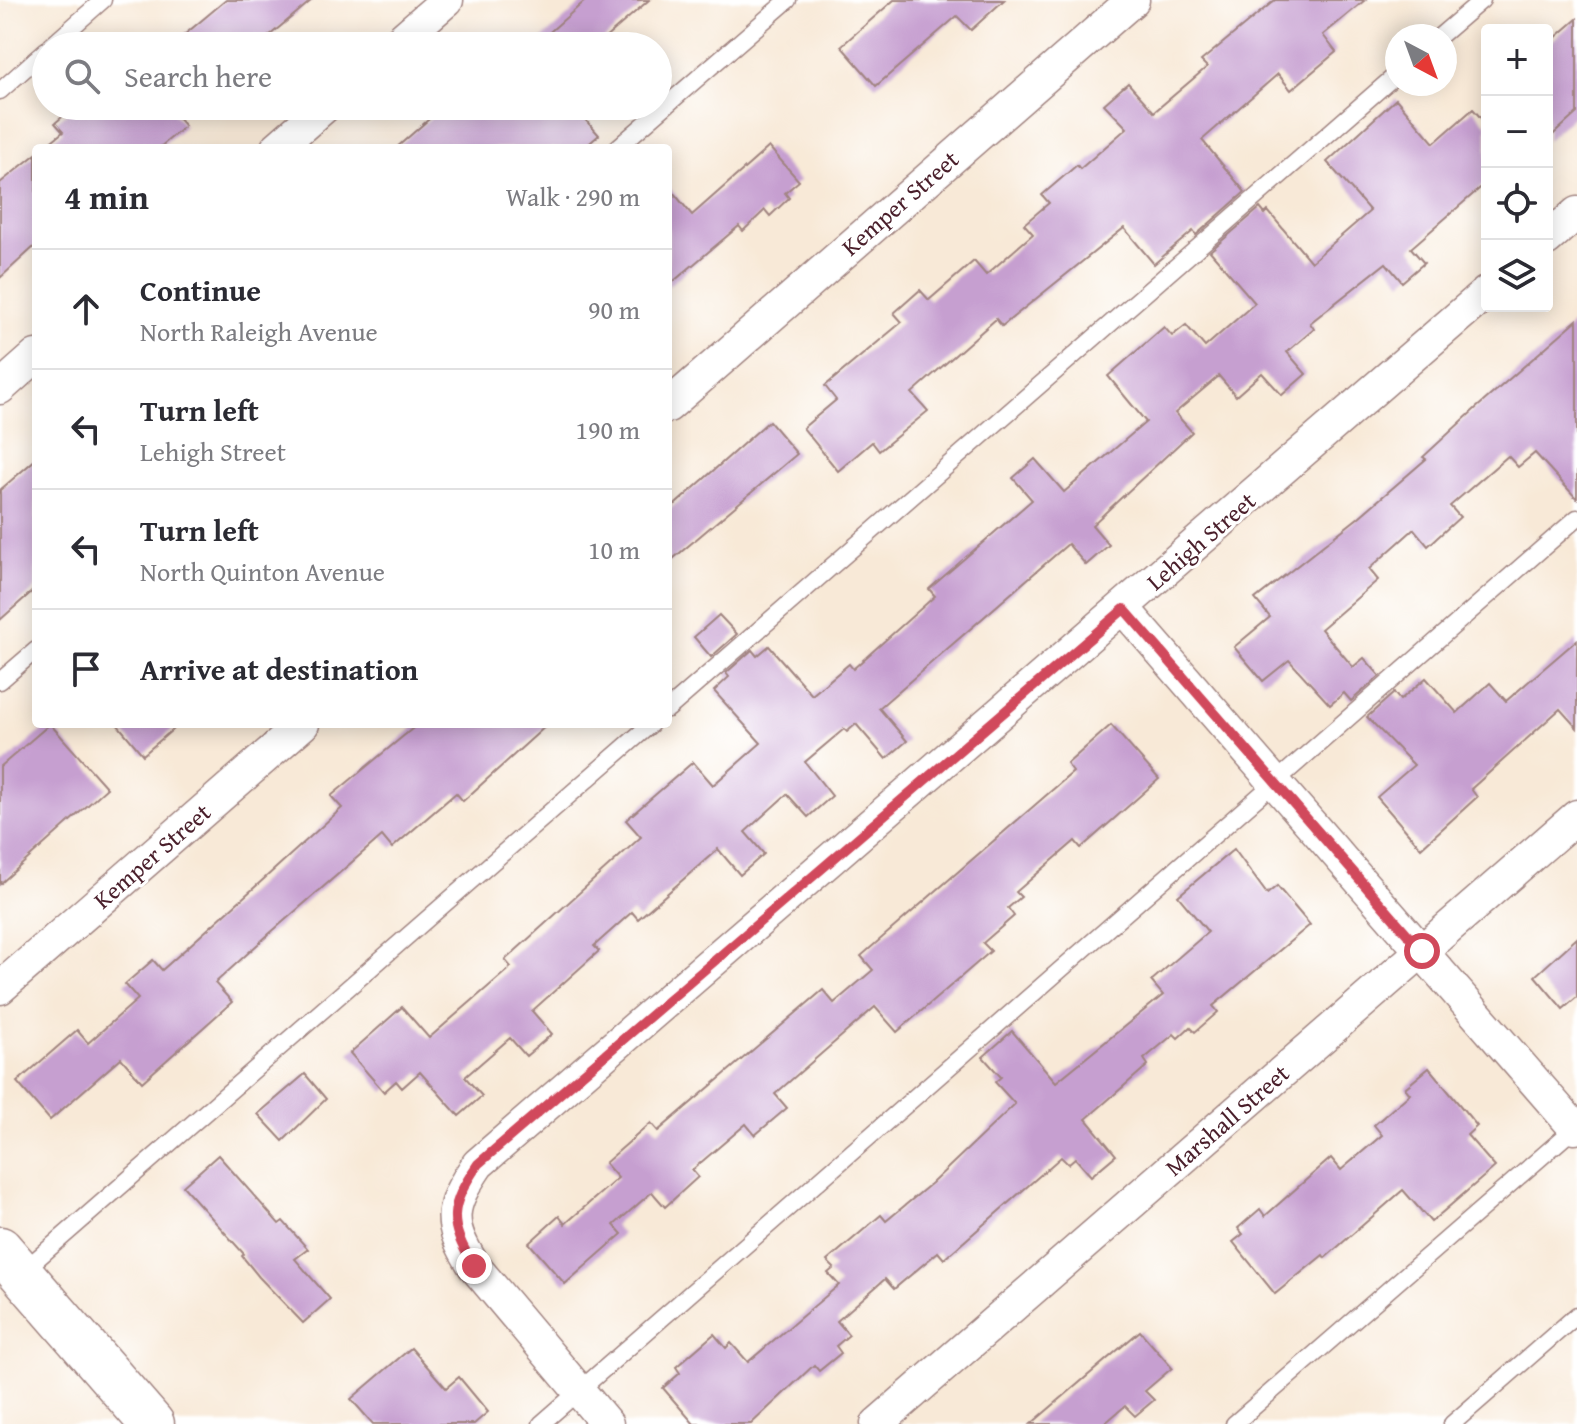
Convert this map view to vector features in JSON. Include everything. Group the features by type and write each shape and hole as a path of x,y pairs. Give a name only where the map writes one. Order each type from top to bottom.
{"main road":[{"path":"11,1261 152,1424"}],"street":[{"path":"410,32 447,0"},
{"name":"Kemper Street","path":"672,403 1133,0"},
{"path":"282,144 309,120"},
{"path":"1553,234 1577,213"},
{"name":"Lehigh Street","path":"579,1391 474,1266 458,1240 453,1220 455,1206 478,1164 1124,609 1481,297"},
{"path":"0,388 32,360"},
{"path":"1124,609 1576,1127"},
{"name":"Kemper Street","path":"0,988 298,728"},
{"name":"Marshall Street","path":"877,1424 1577,816"},
{"path":"579,1391 607,1424"}],"lane":[{"path":"67,32 103,0"},
{"path":"672,100 788,0"},
{"path":"1454,24 1482,0"},
{"path":"0,91 32,62"},
{"path":"672,706 1385,84"},
{"path":"622,144 649,120"},
{"path":"541,1424 1577,518"},
{"path":"0,681 32,653"},
{"path":"11,1261 646,728"},
{"path":"1234,1424 1576,1127"},
{"path":"1452,1424 1577,1315"}],"building":[{"path":"226,0 312,0 274,32 188,32"},
{"path":"586,0 649,0 612,32 550,32"},
{"path":"894,0 1004,0 971,30 957,16 876,86 841,46"},
{"path":"1275,0 1365,0 1323,35 1336,52 1291,90 1278,74 1202,140 1245,192 1196,235 1193,231 1154,264 1124,228 1002,326 996,319 912,393 928,411 879,451 872,442 838,471 803,428 836,400 825,386 902,322 894,313 920,290 929,300 974,261 986,275 1033,234 1024,224 1049,203 1042,195 1077,165 1080,169 1127,128 1104,104 1128,83 1154,112 1207,67 1201,61"},
{"path":"1577,19 1577,113 1553,135 1553,96 1553,40"},
{"path":"1396,99 1434,143 1473,109 1481,118 1481,187 1411,248 1424,263 1402,282 1386,263 1310,323 1314,329 1287,352 1306,374 1282,395 1262,373 1236,396 1219,376 1175,413 1192,432 1092,525 1109,545 1086,565 1068,544 879,708 907,741 886,759 856,724 847,732 844,729 805,762 832,796 808,817 787,794 745,832 764,854 740,875 718,849 638,919 632,912 594,946 599,951 532,1011 552,1034 526,1056 510,1038 465,1077 482,1096 459,1116 420,1072 402,1088 396,1081 384,1092 350,1053 402,1007 429,1038 511,967 505,960 641,837 626,820 693,762 713,785 761,743 714,691 729,677 726,673 752,650 757,656 769,646 812,695 849,664 853,669 935,596 929,589 1032,500 1013,478 1035,459 1064,492 1146,422 1108,376 1164,327 1172,336 1186,325 1205,347 1255,303 1210,251 1260,208 1265,214 1268,211 1311,262 1370,211 1327,162"},
{"path":"59,120 180,120 185,126 164,144 48,144 63,132 55,123"},
{"path":"428,120 586,120 599,135 589,144 401,144"},
{"path":"769,147 799,181 785,193 789,198 770,216 765,210 743,231 739,226 672,283 672,191 692,215"},
{"path":"32,157 32,249 0,278 0,183"},
{"path":"1577,320 1577,499 1535,453 1518,467 1508,456 1450,506 1460,517 1428,546 1414,529 1369,569 1378,580 1321,629 1353,667 1364,658 1380,676 1351,701 1344,693 1330,705 1289,660 1263,681 1234,647 1270,617 1255,599 1359,517 1426,459 1423,457"},
{"path":"769,421 797,454 672,560 672,507"},
{"path":"32,462 32,592 0,620 0,490"},
{"path":"719,615 737,634 711,657 694,637"},
{"path":"1577,640 1577,728 1560,709 1471,789 1477,797 1421,848 1377,797 1414,765 1367,717 1394,693 1400,700 1426,678 1457,713 1490,683 1506,701"},
{"path":"1111,725 1159,779 1081,848 1075,841 1016,892 1021,897 1008,908 1014,916 983,943 991,951 897,1032 875,1007 775,1094 787,1108 755,1135 746,1124 692,1170 698,1177 665,1207 652,1192 614,1225 622,1234 565,1284 529,1243 559,1216 565,1224 618,1178 605,1163 651,1123 658,1131 823,990 834,1003 873,970 861,956 1073,772 1067,764"},
{"path":"45,728 54,728 107,788 0,884 0,767"},
{"path":"120,728 174,728 143,755"},
{"path":"413,728 544,728 463,801 456,793 392,848 382,836 269,934 215,983 232,1002 142,1082 121,1058 50,1120 17,1082 77,1030 88,1043 138,999 125,984 153,960 162,970 342,808 331,796"},
{"path":"1234,849 1267,894 1277,886 1310,925 1213,1006 1218,1012 1195,1032 1190,1027 1178,1038 1174,1034 1144,1059 1148,1065 1086,1119 1116,1155 1091,1176 1075,1158 1068,1164 1061,1157 944,1259 938,1252 894,1289 885,1279 837,1321 849,1335 836,1346 841,1353 819,1371 814,1365 751,1424 694,1424 663,1388 680,1373 676,1367 714,1334 726,1348 731,1343 748,1362 839,1285 828,1273 834,1268 827,1261 881,1215 886,1221 932,1183 1015,1104 995,1082 1001,1077 983,1057 1012,1031 1056,1082 1163,995 1151,981 1208,932 1178,896"},
{"path":"1577,938 1577,997 1563,1009 1535,976"},
{"path":"1429,1068 1477,1126 1467,1135 1495,1167 1431,1222 1403,1190 1325,1258 1323,1255 1275,1294 1233,1242 1243,1234 1238,1228 1260,1209 1265,1216 1331,1158 1341,1170 1382,1135 1374,1125 1410,1094 1405,1088"},
{"path":"305,1074 326,1099 283,1141 258,1114"},
{"path":"218,1155 279,1224 283,1221 308,1249 295,1259 330,1299 303,1323 259,1277 242,1256 244,1254 183,1186"},
{"path":"1140,1331 1172,1368 1145,1391 1154,1400 1135,1416 1125,1406 1104,1424 1031,1424"},
{"path":"411,1348 446,1388 459,1377 488,1412 474,1424 373,1424 351,1399"}],"route":[{"path":"474,1266 458,1240 453,1220 462,1187 478,1164 1124,609 1422,951"}]}
